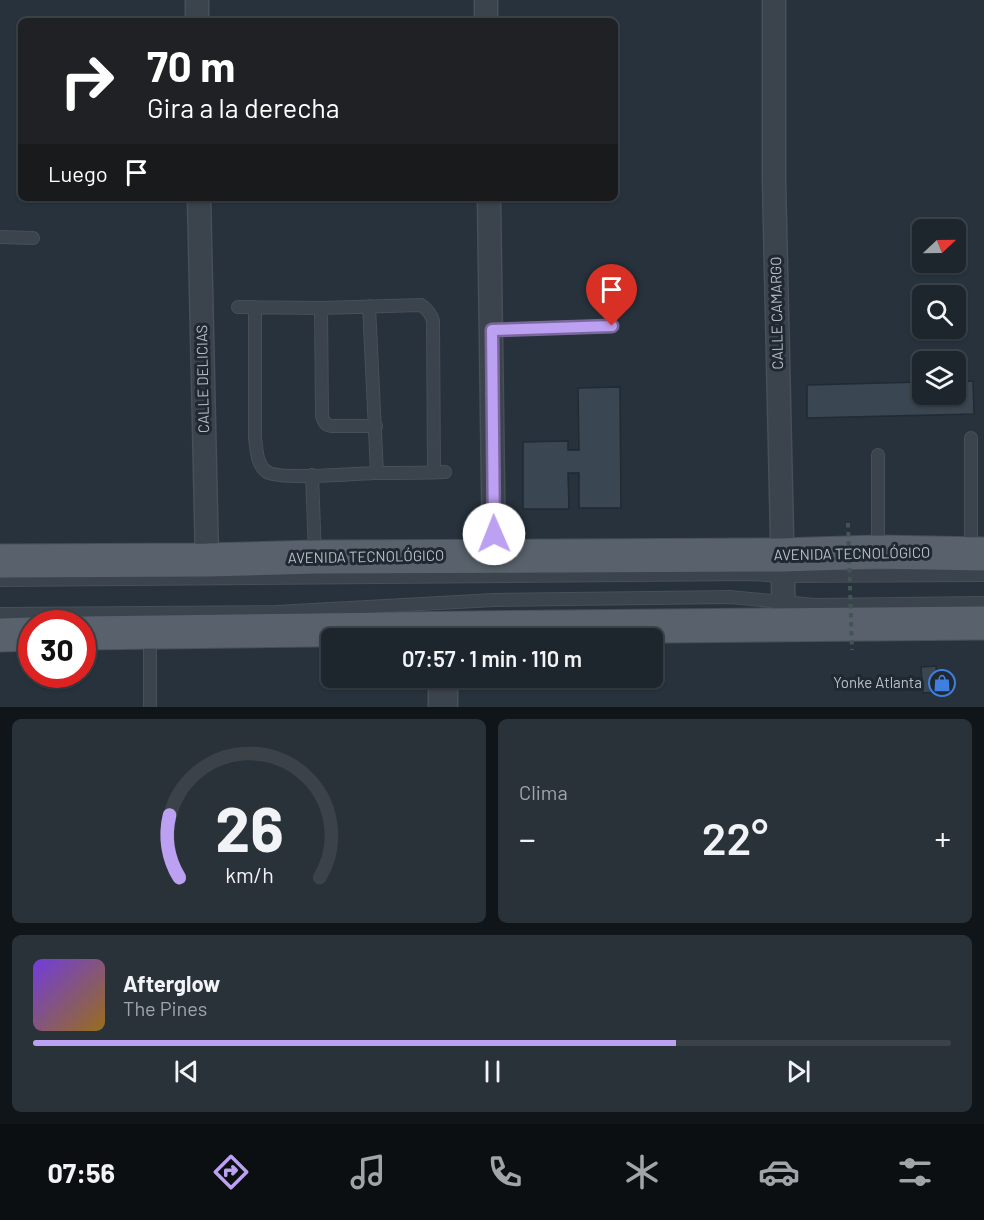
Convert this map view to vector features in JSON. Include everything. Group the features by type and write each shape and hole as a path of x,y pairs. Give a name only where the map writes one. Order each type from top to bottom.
{"main road":[{"name":"AVENIDA TECNOLÓGICO","path":"0,561 494,556 782,565 878,552 980,561"},
{"path":"533,628 784,614 984,623"},
{"path":"96,633 321,633"},
{"path":"0,635 18,634"}],"street":[{"path":"197,0 197,18"},
{"path":"486,0 486,18"},
{"name":"CALLE CAMARGO","path":"774,0 774,191 784,614"},
{"name":"CALLE DELICIAS","path":"199,201 207,560"},
{"path":"489,201 494,556"},
{"path":"443,688 443,707"}],"lane":[{"path":"0,237 33,238"},
{"path":"238,308 255,307 321,308 421,305 425,308 433,321 439,472 274,475 261,466 255,438 255,307"},
{"path":"369,306 377,473"},
{"path":"321,308 323,421 332,426 376,426"},
{"path":"492,330 612,326"},
{"path":"0,580 752,574 782,565 980,561 971,438"},
{"path":"878,455 878,552"},
{"path":"312,476 315,557"},
{"path":"0,614 276,612 494,600 730,597 784,614 815,605 984,603"},
{"path":"150,632 150,707"}],"path":[{"path":"848,524 852,650"}],"building":[{"path":"966,381 973,381 974,414 807,418 807,385 912,382 912,405 966,405"},
{"path":"620,387 621,508 579,508 579,473 568,473 569,509 523,509 523,442 568,441 568,450 579,450 578,388"},
{"name":"Yonke Atlanta","path":"936,666 938,692 923,693 921,667"}],"place":[{"name":"Yonke Atlanta","path":"942,683"}],"route":[{"path":"494,534 492,330 612,326"}]}
